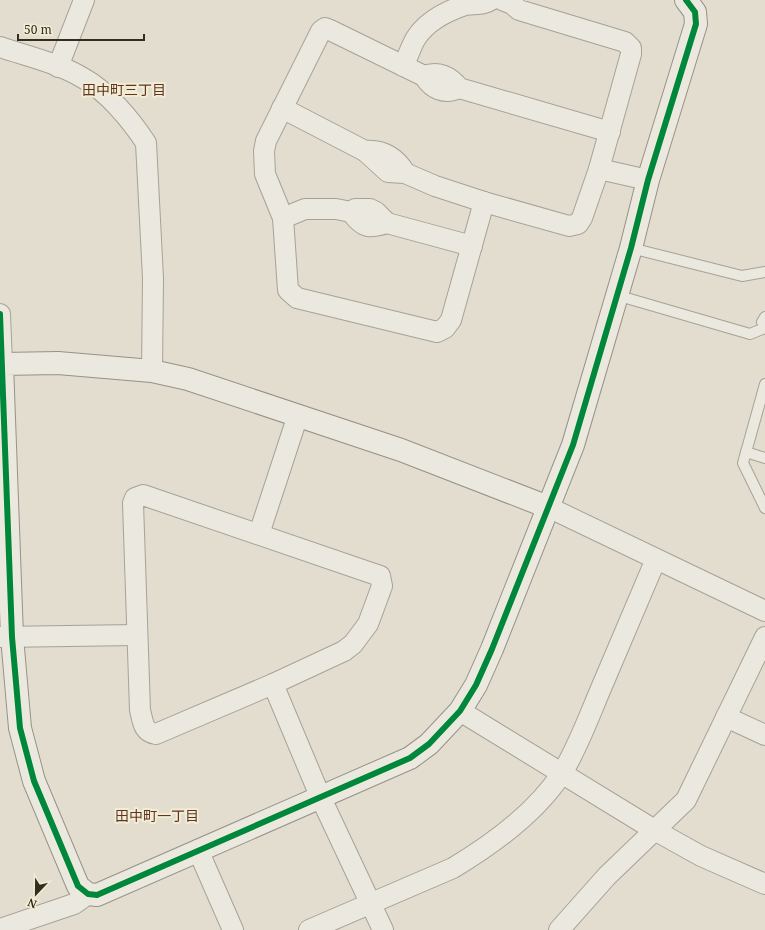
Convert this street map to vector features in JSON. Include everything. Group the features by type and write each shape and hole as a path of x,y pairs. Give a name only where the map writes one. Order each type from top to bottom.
{"street":[{"path":"58,67 84,0"},
{"path":"0,314 6,637 20,728 34,781 78,886 88,894 97,895 320,796 381,772 410,758 429,744 460,711 476,685 492,649 573,445 631,248 648,180 696,24 695,12 686,0"},
{"path":"282,108 365,150 388,172 405,173 435,186 484,202 569,226 578,224 582,218 599,169 631,54 630,48 625,42 519,10 511,14 494,12 492,2 469,4 456,8 430,24 416,38 403,66"},
{"path":"484,202 451,320 445,328 438,332 297,298 291,294 288,290 282,218 265,174 264,151 266,141 321,31 325,28 424,76 430,85 436,89 444,91 459,88 610,132"},
{"path":"0,46 84,78 116,105 136,128 146,144 153,278 152,371"},
{"path":"599,169 648,180"},
{"path":"282,218 305,208 336,209 351,212 358,221 367,226 388,223 472,246"},
{"path":"1,364 58,363 152,371 188,379 400,450 548,507 765,611"},
{"path":"259,534 298,416"},
{"path":"143,495 259,534 380,576 382,582 368,624 353,644 344,651 273,684 156,734 150,733 146,730 140,710 136,635 133,502 135,498 143,495"},
{"path":"308,930 453,868 507,831 539,801 562,772 590,715 656,558"},
{"path":"6,637 136,635"},
{"path":"559,930 607,876 656,831 686,800 765,637"},
{"path":"273,684 320,796 383,930"},
{"path":"460,711 562,772 656,831 701,856 765,884"},
{"path":"726,716 765,735"},
{"path":"198,850 233,930"},
{"path":"0,929 74,904 88,894"}],"lane":[{"path":"631,248 742,276 765,272"},
{"path":"616,295 750,334 765,327 762,322 765,317"},
{"path":"765,384 743,463 765,508"},
{"path":"746,452 765,458"}],"cycle path":[{"path":"0,314 12,637 20,728 34,781 78,886 88,894 97,895 410,758 429,744 460,711 476,685 492,649 573,445 631,248 648,180 696,24 695,12 686,0"}],"district":[{"name":"田中町三丁目","path":"124,90"},
{"name":"田中町一丁目","path":"157,816"}]}
